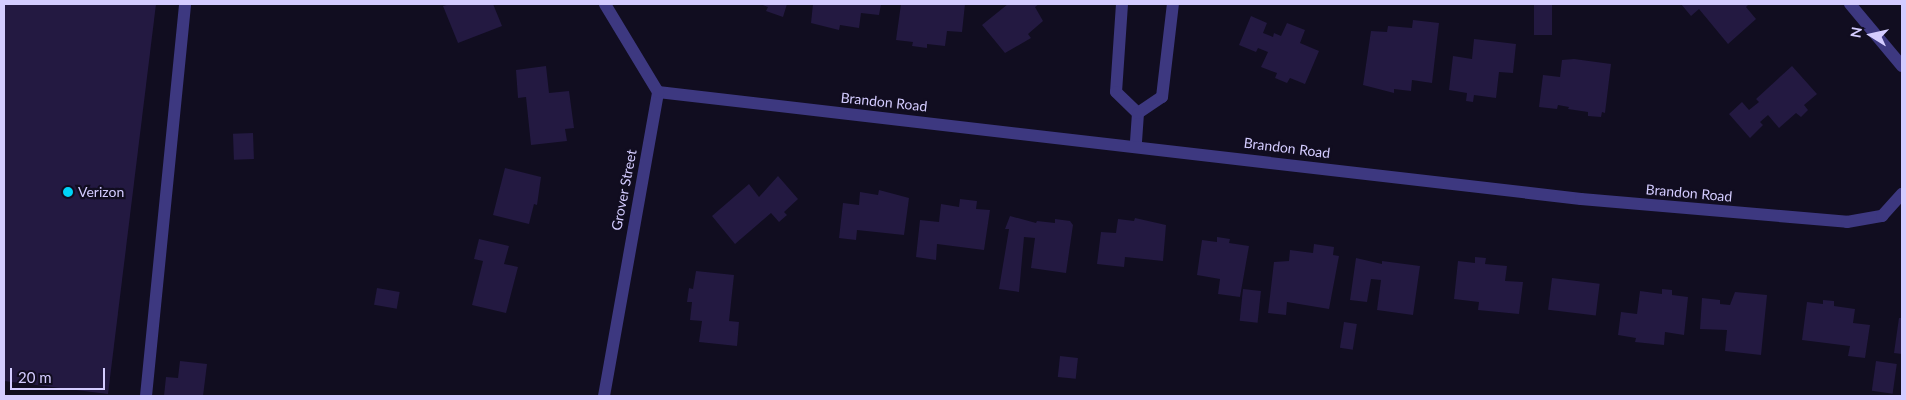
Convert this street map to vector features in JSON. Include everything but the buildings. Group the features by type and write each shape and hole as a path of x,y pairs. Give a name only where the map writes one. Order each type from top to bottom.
{"street":[{"path":"146,396 185,4"},
{"path":"605,4 658,92"},
{"path":"1122,4 1116,92 1138,113 1136,145"},
{"path":"1138,113 1162,97 1173,4"},
{"path":"1850,4 1902,66"},
{"name":"Brandon Road","path":"658,92 1136,145 1582,198 1847,222 1882,216 1902,194"},
{"name":"Grover Street","path":"607,396 658,92"}],"place":[{"name":"Verizon","path":"68,192"}]}
